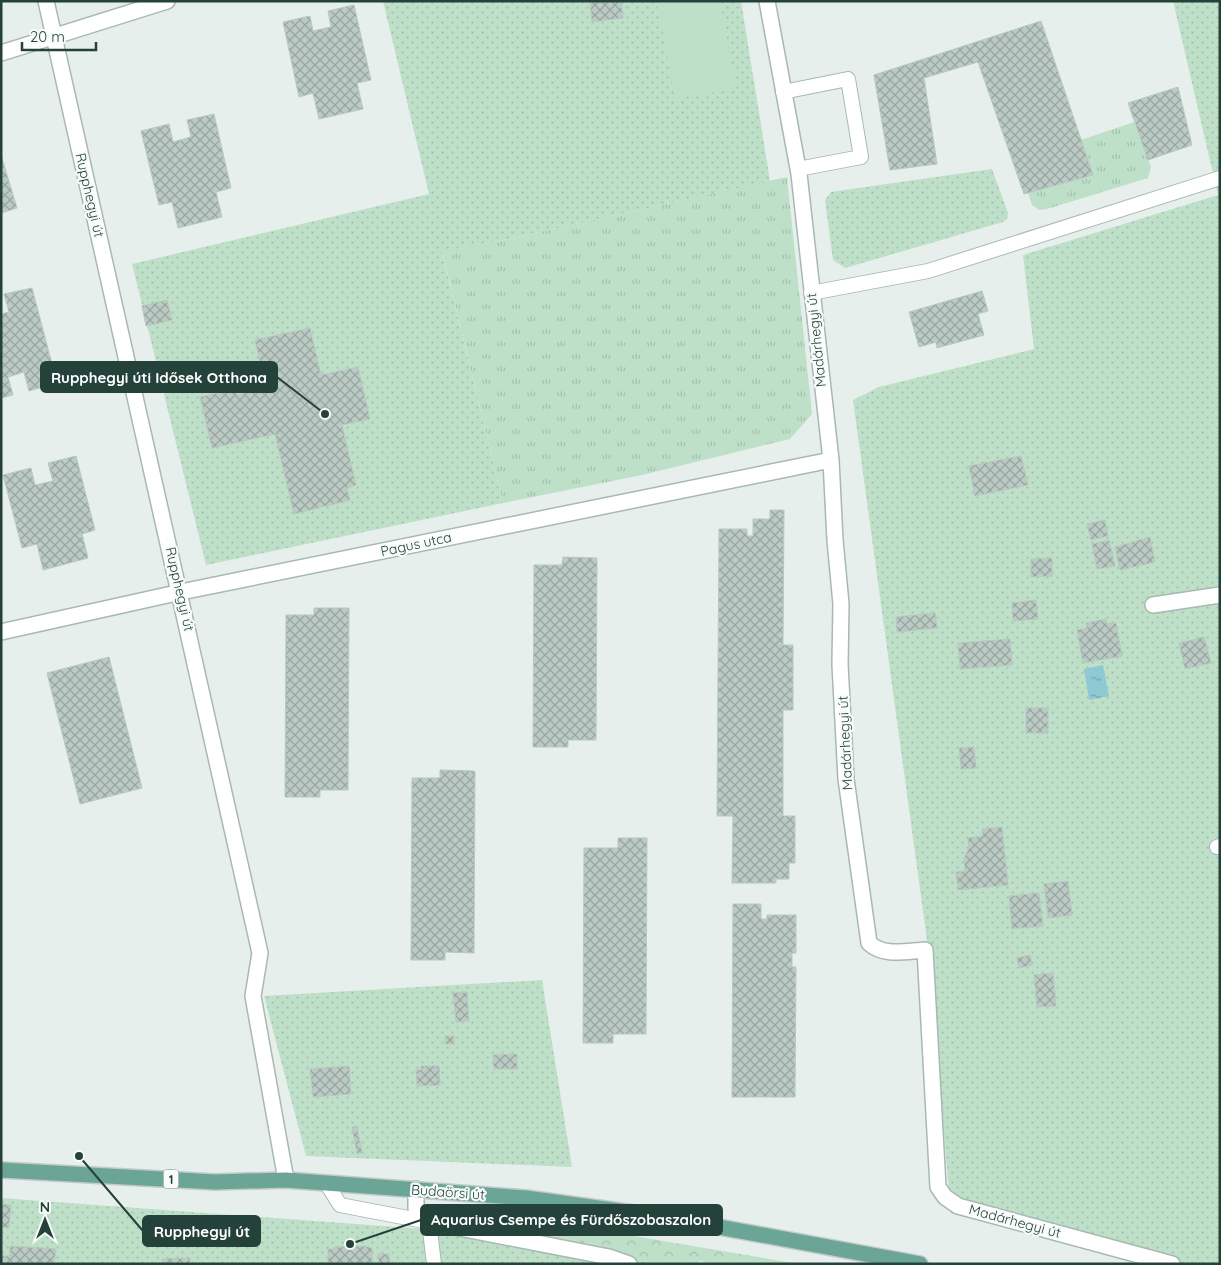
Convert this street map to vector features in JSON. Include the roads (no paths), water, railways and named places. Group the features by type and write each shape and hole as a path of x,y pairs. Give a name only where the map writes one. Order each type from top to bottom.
{"main road":[{"name":"Budaörsi út","path":"1,1170 215,1182 286,1180 526,1198 661,1217 920,1264"}],"street":[{"name":"Rupphegyi út","path":"46,1 181,592 260,953 253,996 286,1180"},
{"path":"1,53 167,1"},
{"name":"Madárhegyi út","path":"767,1 798,169 832,460 834,540 841,604 840,664 846,779 852,834 869,943 875,949 884,952 925,950 938,1187 945,1197 958,1206 1172,1264"},
{"name":"Pagus utca","path":"1,632 181,592 832,460"},
{"path":"1154,605 1220,594"},
{"path":"416,1189 416,1209 429,1222 609,1257 629,1264"}],"lane":[{"path":"784,92 848,80 861,157 798,169"},
{"path":"811,293 928,271 1220,178"},
{"path":"327,1184 340,1205 429,1222 434,1264"}],"water":[{"path":"1103,665 1109,696 1089,700 1084,669"}],"place":[{"name":"Rupphegyi úti Idősek Otthona","path":"325,414"},
{"name":"Rupphegyi út","path":"79,1156"},
{"name":"Aquarius Csempe és Fürdőszobaszalon","path":"350,1244"}]}
